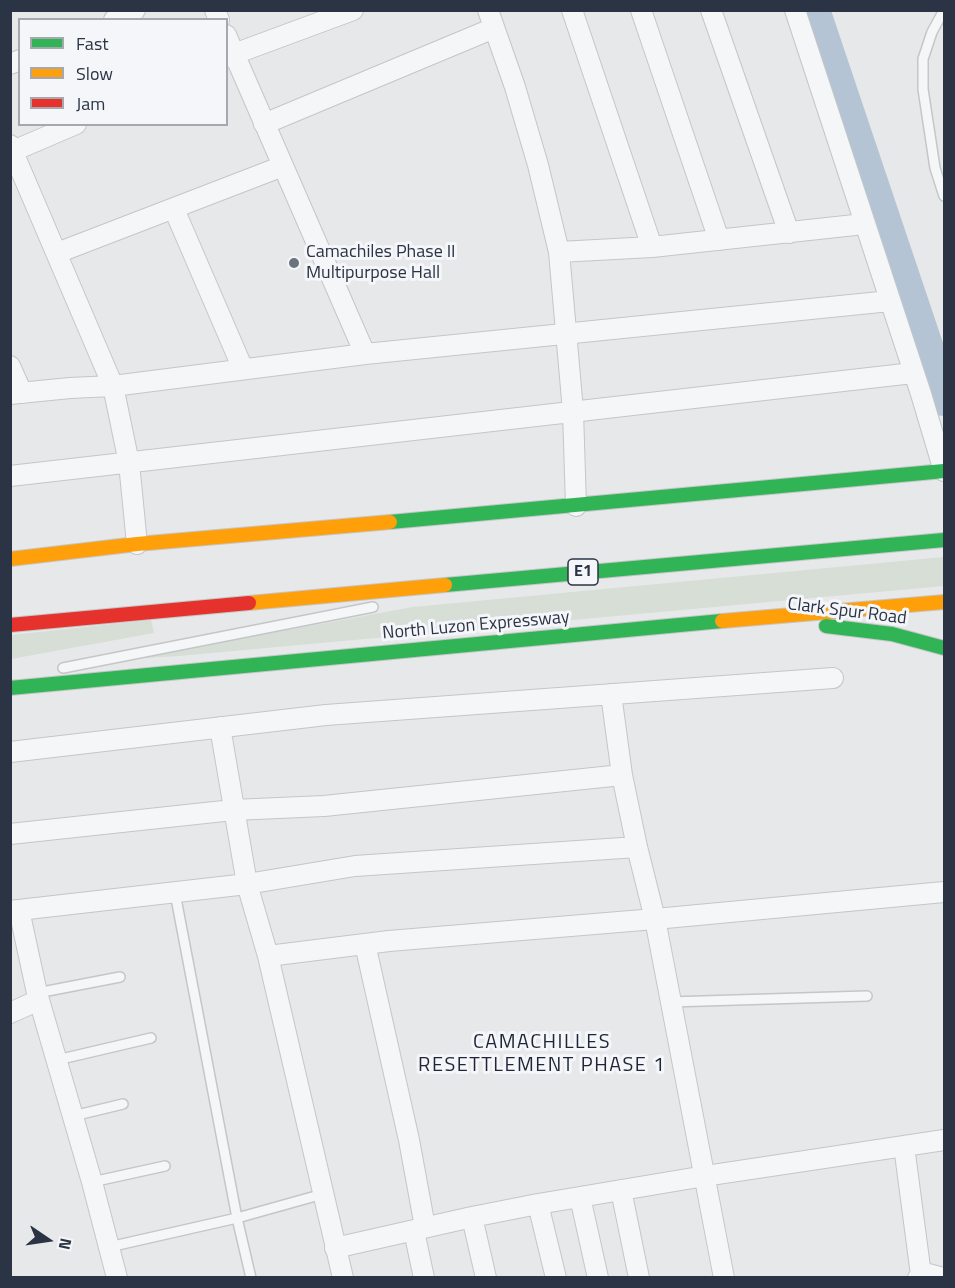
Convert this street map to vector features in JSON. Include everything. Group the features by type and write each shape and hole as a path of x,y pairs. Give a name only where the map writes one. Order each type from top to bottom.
{"main road":[{"path":"10,559 137,544 944,471"},
{"name":"E1","path":"10,625 945,540"},
{"name":"North Luzon Expressway","path":"10,688 945,602"},
{"name":"Clark Spur Road","path":"743,619 872,631 919,640 945,648"}],"street":[{"path":"118,18 135,10"},
{"path":"353,10 231,56 283,166 365,354"},
{"path":"572,10 651,247"},
{"path":"641,10 719,240"},
{"path":"711,10 789,233"},
{"path":"795,10 944,471"},
{"path":"264,124 491,19 515,87 538,165 559,252 573,411 576,506"},
{"path":"71,126 12,148 113,386 129,463 137,544"},
{"path":"57,253 283,166"},
{"path":"174,209 243,369"},
{"path":"559,252 651,247 864,224"},
{"path":"10,366 16,394 113,386 365,354 890,301"},
{"path":"10,476 913,373"},
{"path":"10,752 326,715 833,678"},
{"path":"611,694 622,775 655,919 724,1278"},
{"path":"220,727 247,884 268,956 343,1278"},
{"path":"10,834 233,810 324,806 622,775"},
{"path":"117,1278 15,911 247,884 379,864 637,847"},
{"path":"268,956 365,944 945,892"},
{"path":"365,944 409,1140 424,1278"},
{"path":"10,1013 38,997"},
{"path":"335,1248 472,1216 538,1204 945,1140"},
{"path":"904,1146 919,1276 934,1274 943,1278"},
{"path":"621,1190 639,1278"},
{"path":"580,1197 598,1278"},
{"path":"538,1204 556,1278"},
{"path":"472,1216 486,1278"}],"lane":[{"path":"944,10 932,32 923,59 923,89 935,168 945,196"},
{"path":"417,598 522,578"},
{"path":"57,669 382,605"},
{"path":"175,893 237,1218 251,1278"},
{"path":"38,997 120,977"},
{"path":"670,1002 867,996"},
{"path":"57,1060 151,1038"},
{"path":"73,1116 123,1104"},
{"path":"92,1182 165,1166"},
{"path":"109,1247 237,1218 323,1194"}],"shaded area":[{"path":"944,557 944,586 129,659 413,607"},
{"path":"151,620 154,633 11,659 11,635"}],"waterway":[{"path":"813,10 944,399"}],"traffic: fast":[{"path":"390,522 944,471"},
{"path":"445,585 944,540"},
{"path":"10,688 722,621"},
{"path":"826,626 892,634 944,648"}],"traffic: slow":[{"path":"10,559 137,544 390,522"},
{"path":"249,603 445,585"},
{"path":"722,621 944,602"}],"traffic: jam":[{"path":"10,625 249,603"}],"place":[{"name":"Camachiles Phase II Multipurpose Hall","path":"294,263"}],"district":[{"name":"CAMACHILLES RESETTLEMENT PHASE 1","path":"542,1054"}]}
